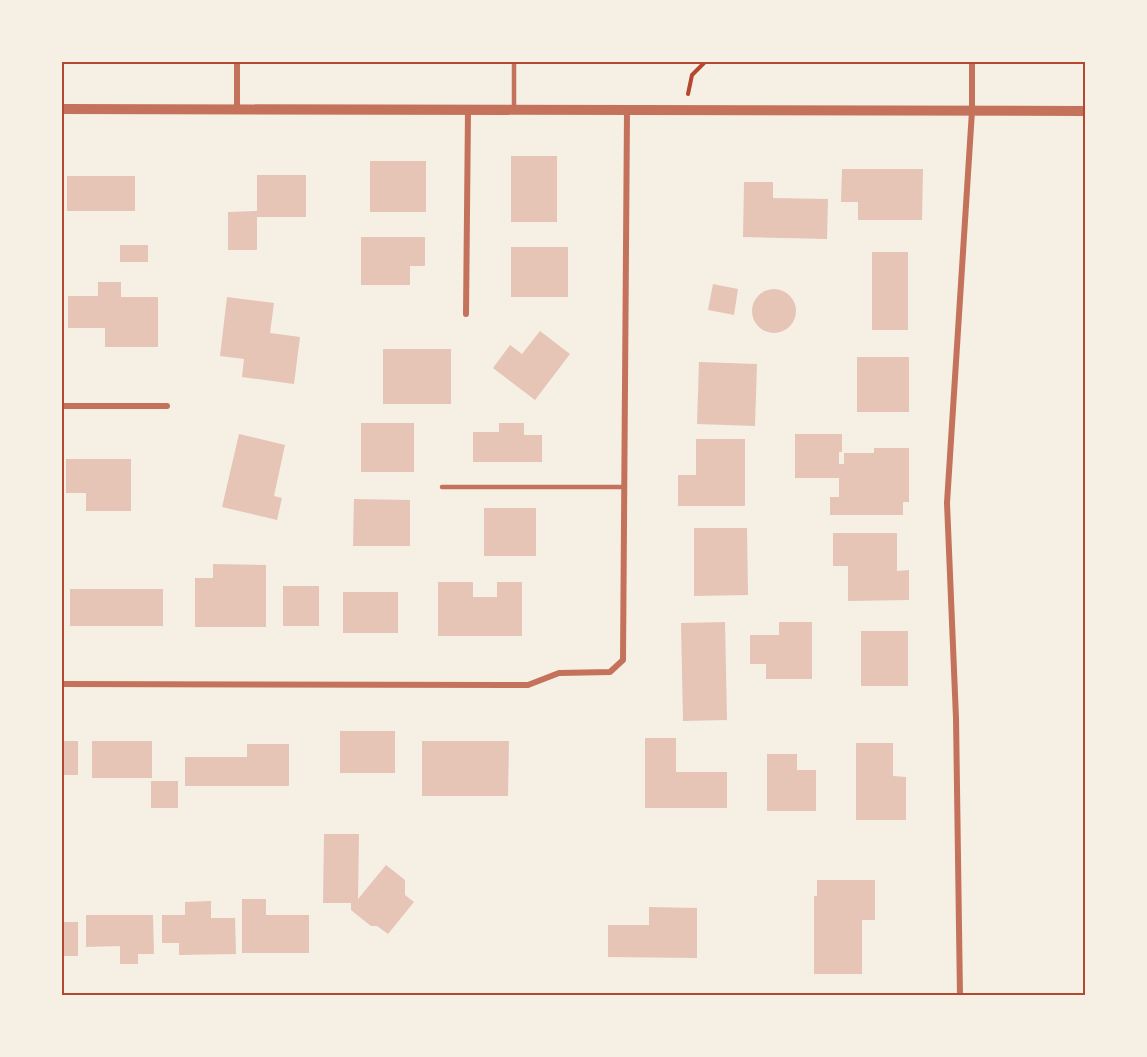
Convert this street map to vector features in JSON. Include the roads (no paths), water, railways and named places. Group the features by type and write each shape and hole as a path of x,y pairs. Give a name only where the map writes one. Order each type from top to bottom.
{"street":[{"path":"237,62 237,110"},
{"path":"960,996 956,718 947,503 972,111 972,62"},
{"path":"62,109 1086,111"},
{"path":"466,314 468,111"},
{"path":"62,684 528,685 559,673 610,672 623,660 627,111"},
{"path":"62,406 167,406"}],"lane":[{"path":"514,62 514,111"},
{"path":"442,487 624,487"}]}
